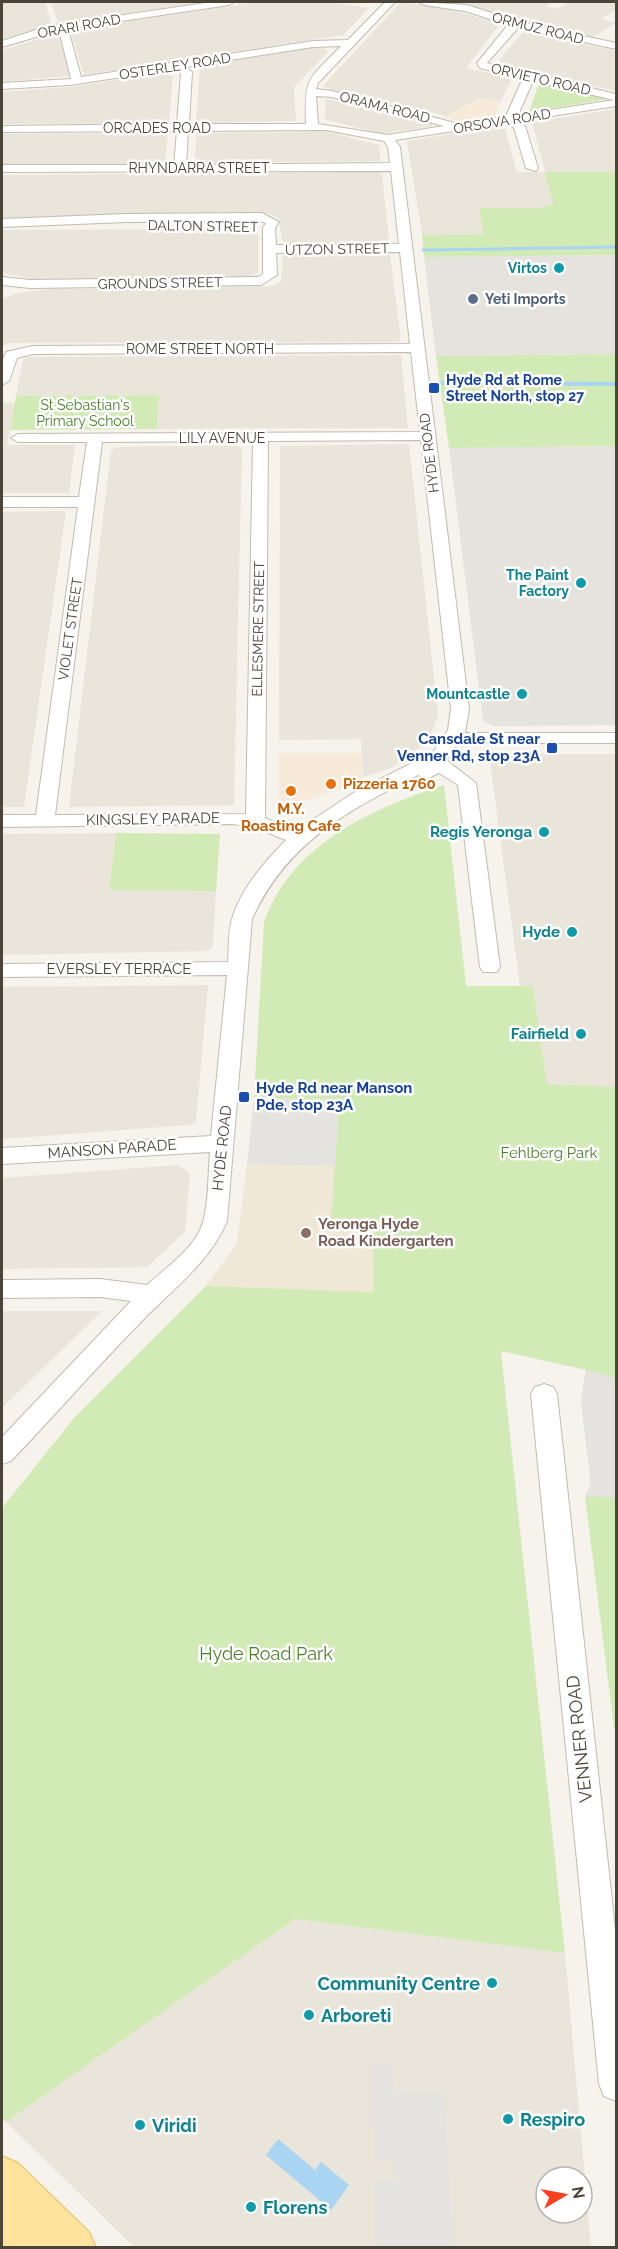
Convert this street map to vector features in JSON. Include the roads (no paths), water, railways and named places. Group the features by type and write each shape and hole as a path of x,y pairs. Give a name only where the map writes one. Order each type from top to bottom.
{"main road":[{"path":"2,2179 73,2247"},
{"path":"2,2235 15,2247"}],"street":[{"name":"ORARI ROAD","path":"2,44 58,28 229,2"},
{"name":"ORMUZ ROAD","path":"424,2 467,8 517,25 616,46"},
{"path":"374,3 388,3"},
{"path":"312,127 310,92 317,77 388,3"},
{"name":"ORVIETO ROAD","path":"517,25 511,28 482,63 489,69 616,97"},
{"path":"58,28 65,32 77,81"},
{"name":"OSTERLEY ROAD","path":"2,86 77,81 313,44 348,43"},
{"path":"176,66 187,72 180,168"},
{"path":"529,78 510,120 519,126 532,168"},
{"name":"ORAMA ROAD","path":"310,92 332,94 450,122 459,128"},
{"name":"ORSOVA ROAD","path":"388,138 616,103"},
{"name":"ORCADES ROAD","path":"2,129 334,127 371,137 388,138"},
{"name":"HYDE ROAD","path":"2,1454 151,1296 201,1251 210,1237 215,1221 243,920 254,892 274,865 319,823 352,804 368,801 418,779 433,769 435,762 459,731 460,708 394,147 388,138"},
{"name":"RHYNDARRA STREET","path":"2,169 396,167"},
{"name":"DALTON STREET","path":"2,224 256,225 269,228"},
{"name":"GROUNDS STREET","path":"5,286 255,282 270,275 269,228"},
{"name":"UTZON STREET","path":"269,249 405,248"},
{"name":"ROME STREET NORTH","path":"2,381 11,355 33,350 417,348"},
{"name":"LILY AVENUE","path":"18,438 427,436"},
{"name":"VIOLET STREET","path":"45,820 95,438"},
{"name":"ELLESMERE STREET","path":"255,821 261,438"},
{"path":"2,502 87,502"},
{"path":"455,738 616,738"},
{"path":"435,762 467,783 490,967"},
{"name":"KINGSLEY PARADE","path":"2,821 219,818 255,821 300,839"},
{"name":"EVERSLEY TERRACE","path":"2,970 237,968"},
{"name":"MANSON PARADE","path":"2,1156 222,1143"},
{"path":"2,1289 100,1288 151,1296"},
{"name":"VENNER ROAD","path":"544,1394 616,2084"}],"water":[{"path":"278,2139 315,2170 321,2162 349,2185 331,2210 266,2155"}],"waterway":[{"path":"423,250 616,247"},
{"path":"440,383 616,384"}],"place":[{"name":"Virtos","path":"559,268"},
{"name":"Yeti Imports","path":"473,299"},
{"name":"Hyde Rd at Rome Street North, stop 27","path":"434,388"},
{"name":"The Paint Factory","path":"581,583"},
{"name":"Mountcastle","path":"522,694"},
{"name":"Cansdale St near Venner Rd, stop 23A","path":"552,748"},
{"name":"Pizzeria 1760","path":"331,784"},
{"name":"M.Y. Roasting Cafe","path":"291,791"},
{"name":"Regis Yeronga","path":"544,832"},
{"name":"Hyde","path":"572,932"},
{"name":"Fairfield","path":"581,1034"},
{"name":"Hyde Rd near Manson Pde, stop 23A","path":"244,1097"},
{"name":"Yeronga Hyde Road Kindergarten","path":"306,1233"},
{"name":"Community Centre","path":"492,1983"},
{"name":"Arboreti","path":"309,2015"},
{"name":"Respiro","path":"508,2119"},
{"name":"Viridi","path":"140,2125"},
{"name":"Florens","path":"251,2207"}],"park label":[{"name":"St Sebastian's Primary School","path":"85,414"},
{"name":"Fehlberg Park","path":"549,1153"},
{"name":"Hyde Road Park","path":"266,1653"}]}
